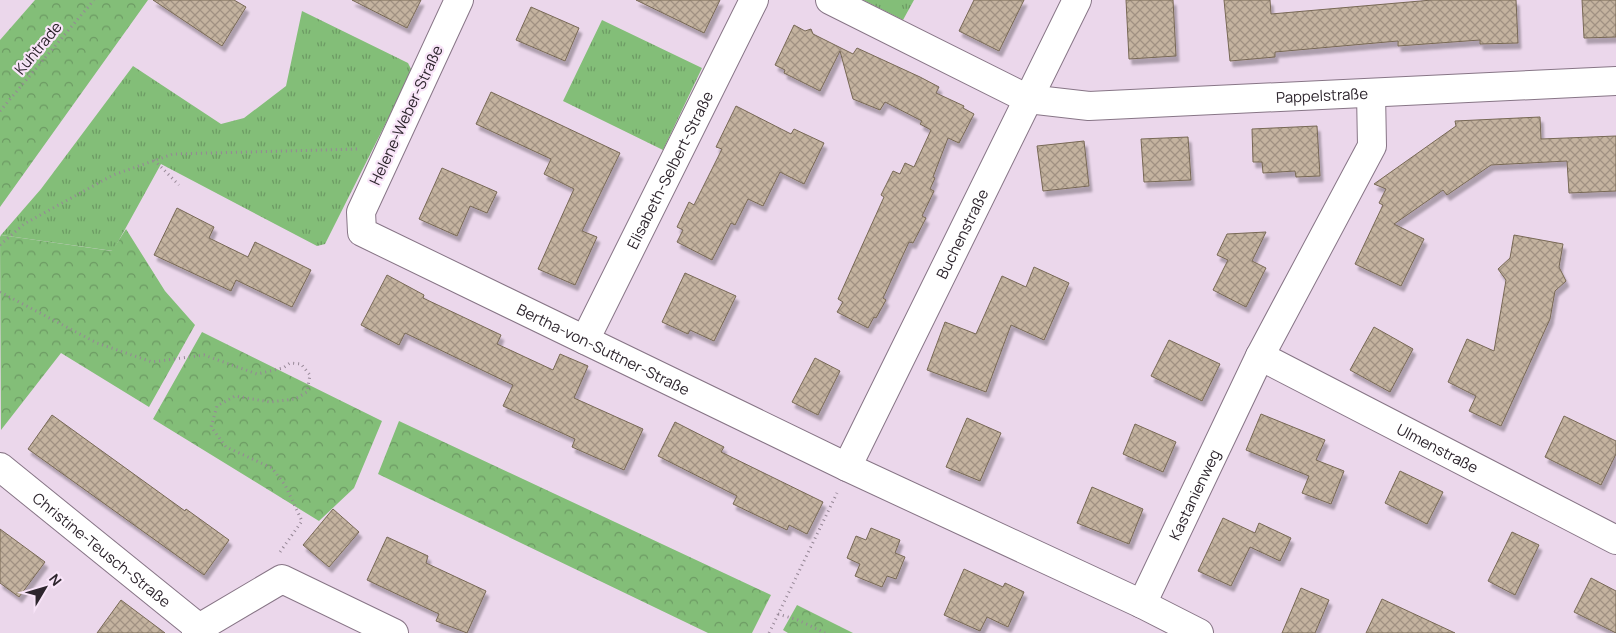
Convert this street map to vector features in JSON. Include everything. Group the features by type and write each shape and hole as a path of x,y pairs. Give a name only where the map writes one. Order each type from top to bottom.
{"street":[{"name":"Helene-Weber-Straße","path":"362,232 361,212 459,0"},
{"name":"Elisabeth-Selbert-Straße","path":"585,340 754,0"},
{"path":"830,0 1028,99"},
{"name":"Buchenstraße","path":"847,467 1077,0"},
{"name":"Pappelstraße","path":"1028,99 1090,106 1616,81"},
{"name":"Kastanienweg","path":"1142,604 1260,356 1372,146 1371,93"},
{"name":"Bertha-von-Suttner-Straße","path":"362,232 847,467"},
{"name":"Ulmenstraße","path":"1260,356 1616,540"},
{"name":"Christine-Teusch-Straße","path":"0,467 198,631"},
{"path":"847,467 1142,604 1199,633"},
{"path":"198,631 282,579 394,633"}],"path":[{"name":"Kuhtrade","path":"0,111 94,0"},
{"path":"0,245 24,224 113,175 173,154 390,148"},
{"path":"154,160 180,185"},
{"path":"0,292 97,343 152,362 204,355 257,374 283,368 290,363 301,364 310,375 307,392 295,399 270,402 235,396 218,406 211,426 226,447 272,468 285,485 302,521 273,562 282,579"},
{"path":"769,633 833,503 847,467"},
{"path":"778,614 798,620 825,633"}],"green space":[{"path":"35,0 148,0 0,207 0,40"},
{"path":"863,0 914,0 903,20"},
{"path":"302,11 408,63 412,71 325,244 317,246 161,164 113,251 1,235 41,189 133,66 221,124 244,118 286,86"},
{"path":"602,20 702,68 663,150 563,101"},
{"path":"126,229 165,291 195,325 149,407 61,353 1,430 1,235 112,251"},
{"path":"202,332 382,421 354,488 319,521 153,419"},
{"path":"399,421 771,595 752,633 708,633 378,474"},
{"path":"797,605 853,633 788,633 783,630"}],"building":[{"path":"153,0 234,0 246,7 222,46"},
{"path":"352,0 421,0 407,28"},
{"path":"636,0 720,0 704,33"},
{"path":"974,0 1024,0 999,51 959,31"},
{"path":"1126,0 1173,0 1176,56 1129,59"},
{"path":"1224,0 1270,0 1271,14 1432,0 1516,0 1518,43 1480,44 1480,40 1398,46 1398,41 1275,52 1275,57 1230,61"},
{"path":"1582,0 1616,0 1616,37 1584,38"},
{"path":"531,7 579,28 565,61 516,40"},
{"path":"794,25 805,31 811,29 813,34 853,54 857,48 920,77 939,87 936,93 964,106 963,108 974,114 959,143 948,138 933,177 935,178 930,189 934,191 922,216 926,218 913,243 909,242 883,298 886,300 868,328 837,312 843,302 838,299 884,197 881,195 893,171 900,174 905,163 914,167 931,130 920,124 922,121 885,102 880,110 853,99 840,51 820,91 784,73 785,70 775,65"},
{"path":"491,92 620,153 582,231 597,237 575,285 538,269 574,189 544,174 551,159 476,124"},
{"path":"736,106 791,134 794,129 824,143 804,184 780,172 763,206 748,199 735,225 731,223 712,260 677,242 683,230 677,227 689,202 694,205 722,149 716,147"},
{"path":"1540,117 1541,139 1616,136 1616,191 1569,193 1567,161 1491,165 1447,195 1443,190 1394,224 1424,239 1401,286 1355,264 1383,205 1379,203 1386,189 1374,184 1456,126 1455,121"},
{"path":"1317,126 1320,176 1296,177 1295,171 1263,173 1262,162 1253,162 1252,129"},
{"path":"1188,137 1191,180 1144,182 1141,139"},
{"path":"1084,141 1089,186 1043,191 1037,146"},
{"path":"442,168 497,192 487,213 470,206 457,236 419,219"},
{"path":"177,208 214,227 209,238 248,257 255,242 311,270 292,307 236,280 231,291 154,255"},
{"path":"1266,232 1252,261 1266,268 1246,307 1213,290 1228,260 1217,255 1227,234"},
{"path":"1514,235 1563,244 1559,267 1566,281 1555,291 1550,319 1501,426 1469,411 1476,396 1448,382 1467,339 1494,351 1506,280 1498,269 1510,258"},
{"path":"1034,267 1069,283 1044,340 1011,325 986,392 927,370 945,322 976,334 1002,276 1026,287"},
{"path":"685,273 736,296 714,341 690,330 688,334 662,322"},
{"path":"387,275 424,295 423,298 501,335 497,344 553,370 560,354 588,366 574,398 643,429 624,470 572,447 575,439 503,406 513,385 405,333 399,345 361,325"},
{"path":"1374,327 1413,349 1390,392 1350,370"},
{"path":"1169,340 1220,364 1202,401 1151,376"},
{"path":"815,358 840,371 818,415 792,402"},
{"path":"1261,414 1325,440 1316,460 1344,471 1331,504 1302,493 1309,476 1246,450"},
{"path":"52,415 185,511 186,509 229,540 204,575 28,449"},
{"path":"1564,416 1616,441 1616,454 1601,485 1545,457"},
{"path":"967,418 1001,433 980,481 946,467"},
{"path":"675,422 724,447 721,452 823,502 807,534 789,525 787,530 733,504 737,496 658,456"},
{"path":"1135,424 1176,442 1163,472 1123,454"},
{"path":"1400,471 1443,492 1427,524 1385,503"},
{"path":"1092,487 1143,509 1129,544 1077,523"},
{"path":"333,509 359,532 329,567 303,545"},
{"path":"1223,518 1255,533 1259,523 1291,538 1280,561 1250,547 1231,586 1198,571"},
{"path":"871,528 900,540 895,553 905,557 896,579 887,576 882,587 855,576 860,564 847,558 856,536 866,540"},
{"path":"0,529 45,562 19,597 0,583"},
{"path":"1512,532 1539,545 1515,595 1488,581"},
{"path":"387,537 428,556 426,563 486,591 467,633 436,621 439,614 367,580"},
{"path":"964,569 1003,587 1005,583 1024,592 1008,627 987,617 980,631 944,615"},
{"path":"1591,578 1616,591 1616,633 1574,612"},
{"path":"1301,588 1329,600 1315,633 1282,633"},
{"path":"1382,599 1455,633 1366,633"},
{"path":"121,600 165,633 97,633"}]}
